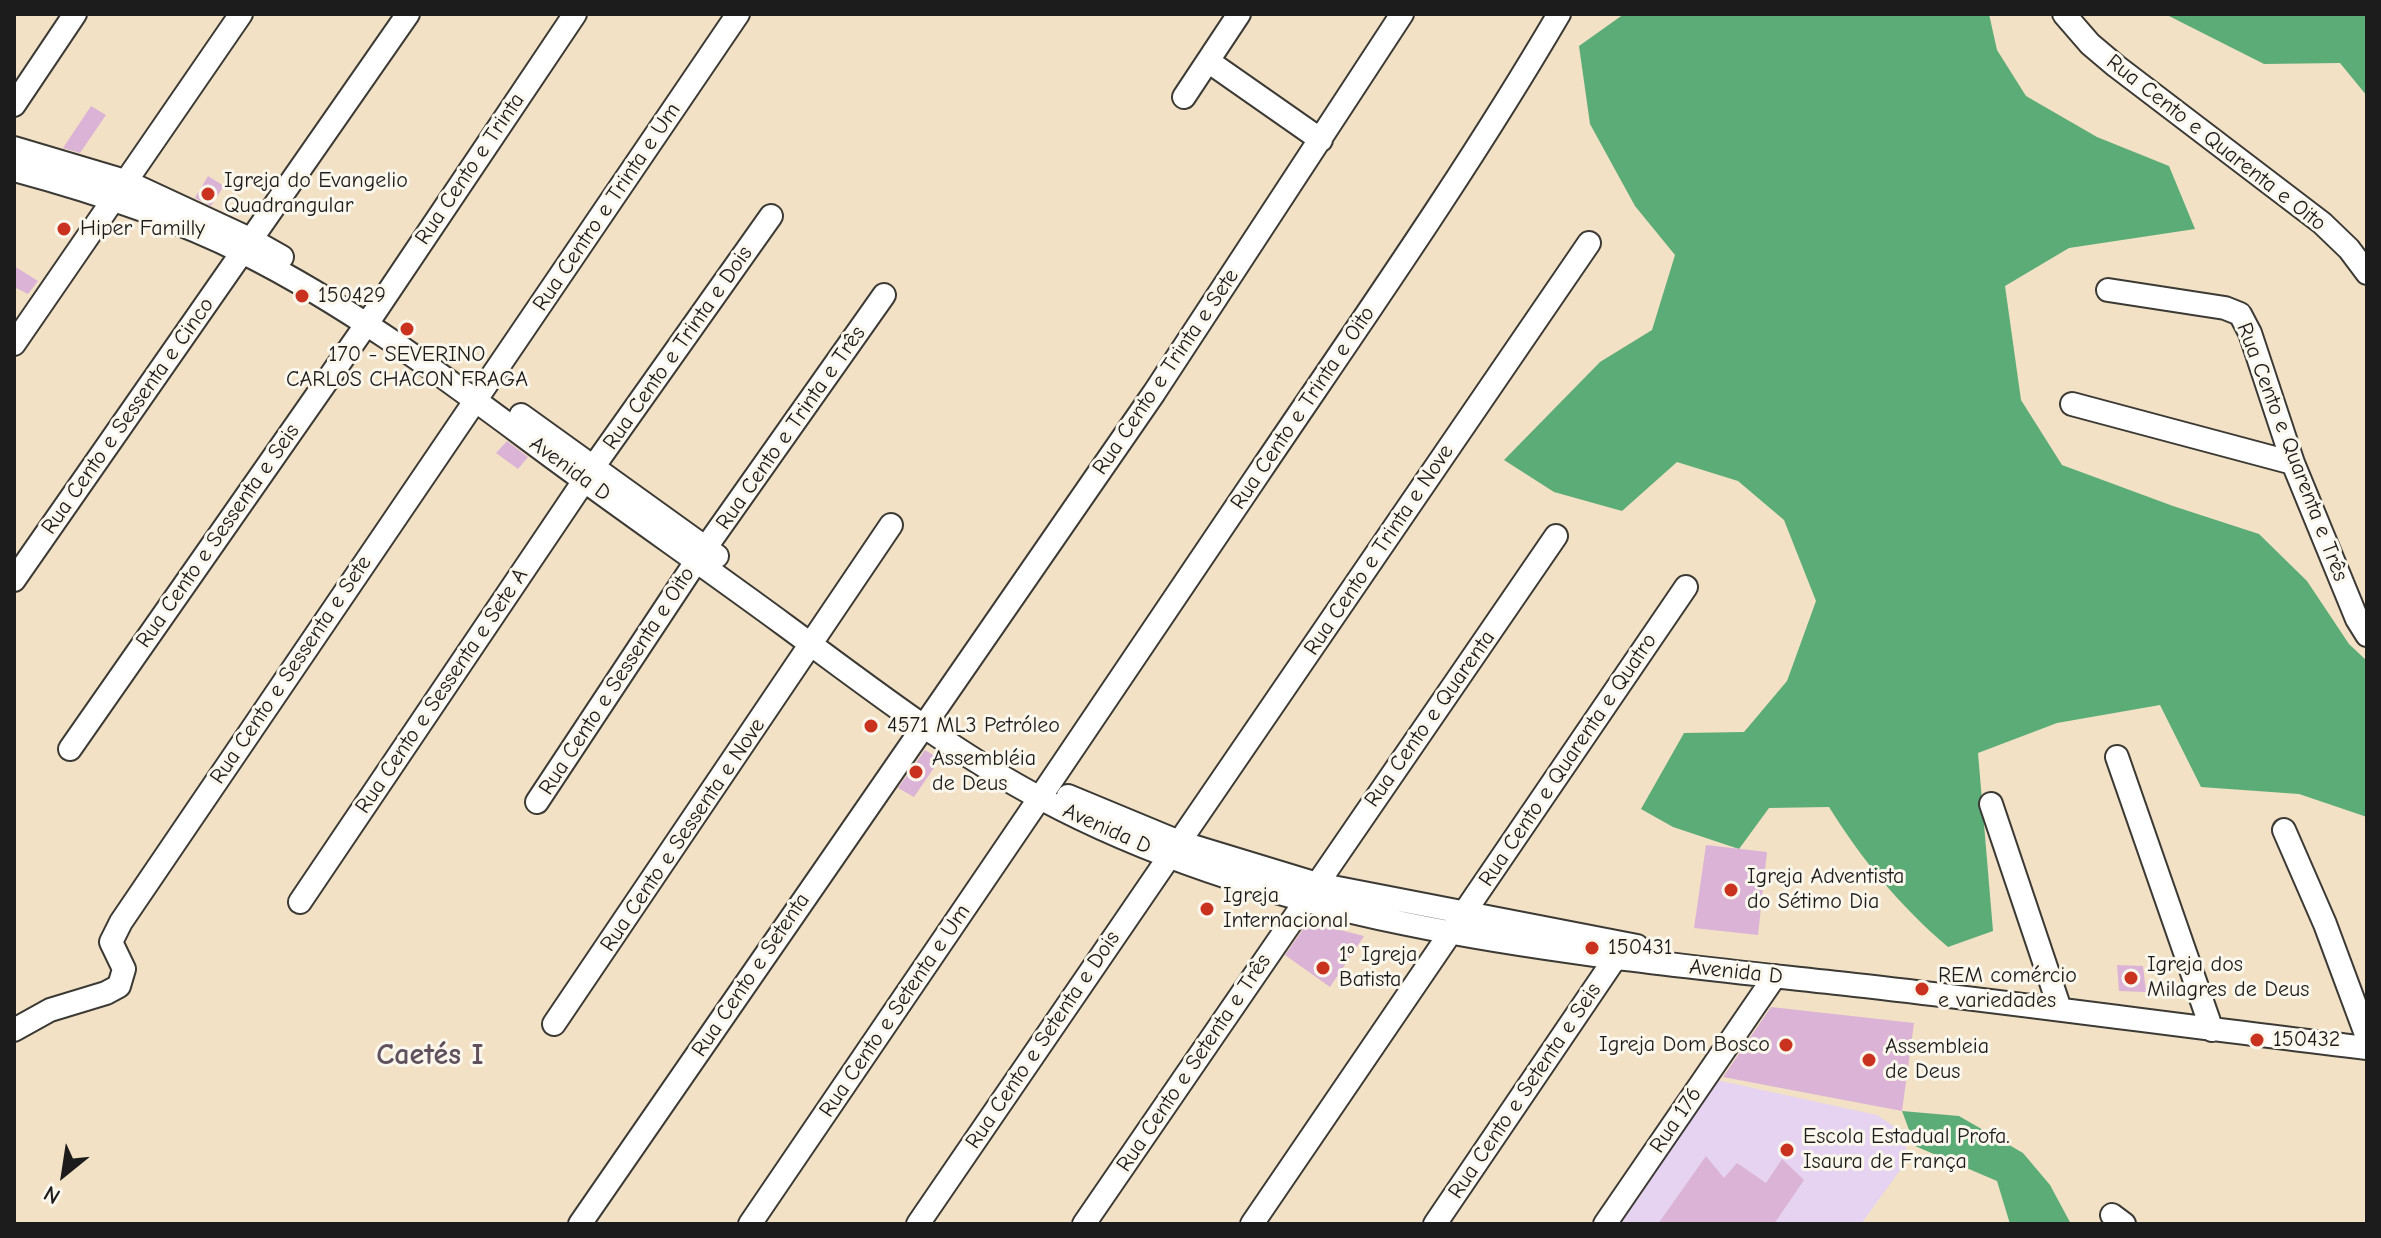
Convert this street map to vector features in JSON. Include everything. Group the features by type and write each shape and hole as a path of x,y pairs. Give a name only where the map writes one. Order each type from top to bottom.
{"street":[{"path":"14,105 75,14"},
{"path":"14,344 241,14"},
{"name":"Rua Cento e Sessenta e Cinco","path":"14,580 408,14"},
{"name":"Rua Cento e Trinta","path":"370,318 575,14"},
{"name":"Rua Centro e Trinta e Um","path":"478,394 738,14"},
{"path":"1184,97 1239,14"},
{"name":"Rua Cento e Trinta e Sete","path":"926,720 1154,393 1402,14"},
{"name":"Rua Cento e Trinta e Oito","path":"1044,793 1355,331 1559,14"},
{"name":"Rua Cento e Quarenta e Oito","path":"2064,14 2090,44 2116,66 2322,223 2349,249 2367,273"},
{"path":"1208,61 1321,140"},
{"name":"Avenida D","path":"14,148 247,246 370,318 413,354 478,394 702,554 926,720 1044,793 1174,849 1310,893 1616,957 1776,971"},
{"name":"Avenida D","path":"14,170 120,190"},
{"name":"Rua Cento e Trinta e Dois","path":"590,474 771,216"},
{"name":"Rua Cento e Trinta e Nove","path":"1174,849 1589,243"},
{"name":"Rua Cento e Quarenta e Três","path":"2108,290 2237,312 2250,333 2293,463 2357,619 2367,635"},
{"name":"Rua Cento e Trinta e Três","path":"702,554 884,295"},
{"name":"Rua Cento e Sessenta e Seis","path":"70,749 370,318"},
{"name":"Rua Cento e Sessenta e Sete","path":"14,1030 50,1010 119,986 124,969 111,942 130,909 478,394"},
{"path":"2072,404 2293,463"},
{"name":"Rua Cento e Sessenta e Sete A","path":"300,902 590,474"},
{"name":"Rua Cento e Sessenta e Nove","path":"554,1024 891,525"},
{"name":"Rua Cento e Quarenta","path":"1310,893 1556,536"},
{"name":"Rua Cento e Sessenta e Oito","path":"537,802 702,554"},
{"name":"Rua Cento e Quarenta e Quatro","path":"1252,1224 1686,587"},
{"name":"Rua Cento e Setenta","path":"580,1224 926,720"},
{"path":"2117,757 2212,1030"},
{"name":"Rua Cento e Setenta e Um","path":"750,1224 1044,793"},
{"path":"1991,804 2060,1009"},
{"path":"2284,830 2325,924 2367,1037"},
{"name":"Rua Cento e Setenta e Dois","path":"918,1224 1174,849"},
{"name":"Rua Cento e Setenta e Três","path":"1084,1224 1310,893"},
{"name":"Avenida D","path":"1458,923 1665,951 1776,971 2367,1048"},
{"name":"Rua Cento e Setenta e Seis","path":"1435,1224 1616,957"},
{"name":"Rua 176","path":"1605,1224 1776,971"}],"shaded area":[{"name":"Escola Estadual Profa. Isaura de França","path":"1712,1079 1877,1115 1902,1132 1909,1158 1861,1224 1620,1224"}],"green space":[{"path":"1624,14 1989,14 1997,50 2026,96 2097,137 2169,166 2195,229 2069,248 2005,286 2021,400 2062,465 2259,534 2307,581 2349,644 2367,661 2367,817 2299,794 2201,787 2160,705 2057,723 1978,753 1993,931 1948,947 1883,882 1829,807 1769,808 1739,849 1673,827 1641,809 1684,733 1744,732 1787,681 1816,601 1784,520 1738,481 1677,462 1622,511 1554,492 1504,460 1600,362 1652,330 1675,255 1635,206 1590,124 1579,46"},
{"path":"2165,14 2367,14 2367,96 2340,63 2264,64"},
{"path":"1902,1111 1959,1116 2023,1153 2050,1185 2071,1224 2010,1224 1997,1181 1915,1146"}],"building":[{"path":"91,106 106,115 80,153 63,148"},
{"name":"Igreja do Evangelio Quadrangular","path":"208,176 224,186 211,206 195,198"},
{"path":"14,266 38,281 28,294 14,287"},
{"path":"507,441 528,457 518,469 496,453"},
{"name":"Assembléia de Deus","path":"925,750 940,759 914,797 898,788"},
{"name":"Igreja Adventista do Sétimo Dia","path":"1706,845 1767,852 1758,935 1694,928"},
{"name":"1º Igreja Batista","path":"1308,922 1364,936 1330,987 1285,955"},
{"name":"Igreja dos Milagres de Deus","path":"2117,965 2143,966 2146,992 2119,991"},
{"path":"1771,1007 1914,1023 1902,1111 1723,1077"},
{"path":"1706,1156 1724,1178 1737,1163 1766,1183 1782,1159 1804,1180 1774,1224 1658,1224"}],"place":[{"name":"Igreja do Evangelio Quadrangular","path":"208,194"},
{"name":"Hiper Familly","path":"64,229"},
{"name":"150429","path":"302,296"},
{"name":"170 - SEVERINO CARLOS CHACON FRAGA","path":"407,329"},
{"name":"4571 ML3 Petróleo","path":"871,726"},
{"name":"Assembléia de Deus","path":"916,772"},
{"name":"Igreja Adventista do Sétimo Dia","path":"1731,890"},
{"name":"Igreja Internacional","path":"1207,909"},
{"name":"150431","path":"1592,948"},
{"name":"1º Igreja Batista","path":"1323,968"},
{"name":"Igreja dos Milagres de Deus","path":"2131,978"},
{"name":"REM comércio e variedades","path":"1922,989"},
{"name":"150432","path":"2257,1040"},
{"name":"Igreja Dom Bosco","path":"1786,1045"},
{"name":"Assembleia de Deus","path":"1869,1060"},
{"name":"Escola Estadual Profa. Isaura de França","path":"1787,1150"}],"district":[{"name":"Caetés I","path":"430,1056"}]}
